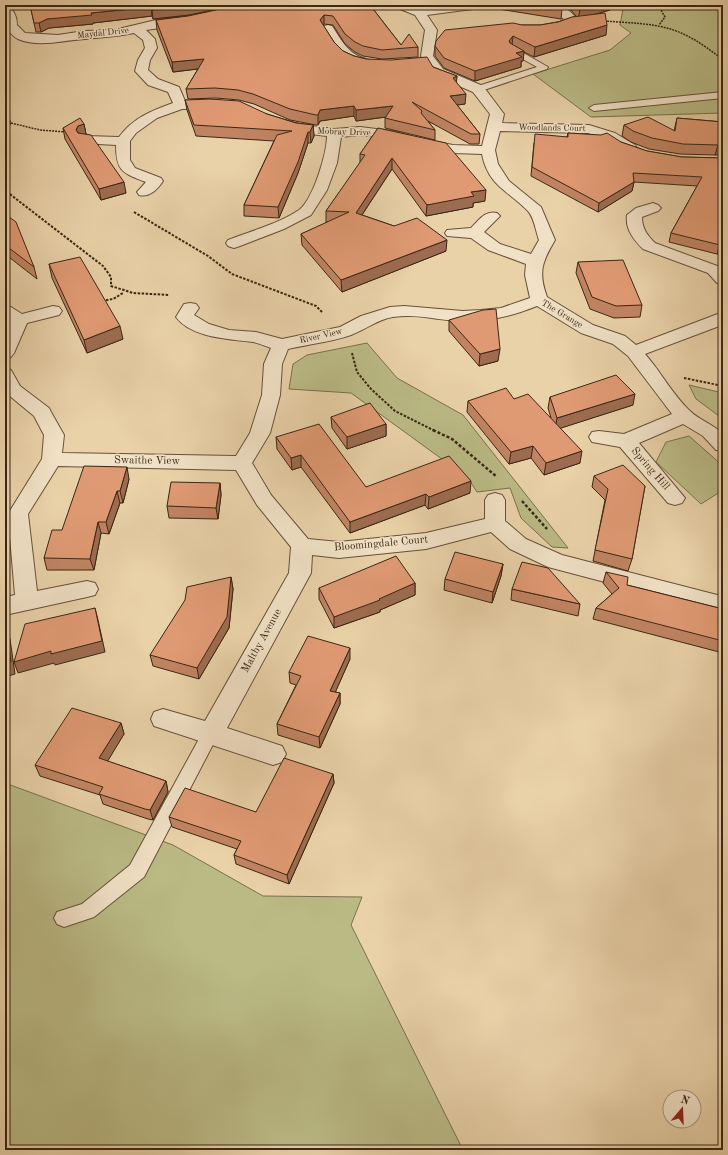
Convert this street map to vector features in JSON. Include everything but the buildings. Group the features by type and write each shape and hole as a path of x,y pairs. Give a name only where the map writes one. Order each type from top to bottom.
{"street":[{"name":"Maydal Drive","path":"5,9 11,17 11,26 21,36 58,39 84,35 114,34 156,24 189,20 216,14 239,5"},
{"path":"399,5 419,13 480,5"},
{"path":"531,29 544,29 564,25 571,19 563,12 547,5"},
{"path":"419,13 431,30 427,56 423,61 438,72 478,89 497,114 488,150"},
{"path":"137,29 149,39 150,48 144,60 141,71 153,82 174,90 180,105"},
{"path":"328,29 340,49 356,61 375,64"},
{"path":"144,192 156,181 130,171 123,160 123,141 131,130 152,115 180,105 230,105"},
{"name":"Mobray Drive","path":"273,120 302,129 334,133 360,131 393,135 418,143 453,149 488,150"},
{"name":"Woodlands Court","path":"494,127 589,129 610,136 625,146 646,154"},
{"path":"234,243 278,226 306,212 320,190 330,163 334,133"},
{"path":"86,140 123,141"},
{"name":"The Grange","path":"488,150 491,164 504,184 536,210 547,240 534,260 532,280 539,300 587,329 618,340 634,352 653,375 668,398 684,416 710,432 723,445"},
{"path":"653,208 641,211 635,215 634,221 636,229 644,242 648,246 658,251 714,270 723,279"},
{"path":"475,233 492,216"},
{"path":"453,233 475,233 494,247 534,260"},
{"name":"River View","path":"281,345 345,331 367,320 390,312 404,311 481,316 503,313 539,300"},
{"path":"190,308 185,317 203,328 228,335 256,337 281,345 273,364 271,395 260,433 242,463 264,500 302,546"},
{"path":"5,353 13,337 12,315 52,311"},
{"path":"634,352 723,317"},
{"path":"5,374 12,389 42,412 54,435 52,459 18,514 27,600"},
{"name":"Spring Hill","path":"599,437 626,441 684,416"},
{"name":"Spring Hill","path":"626,441 675,498"},
{"name":"Swaithe View","path":"52,459 242,463"},
{"path":"495,500 495,524 518,544 556,561 713,602 723,607"},
{"name":"Bloomingdale Court","path":"302,546 339,550 418,542 495,524"},
{"name":"Maltby Avenue","path":"211,733 300,573 302,546"},
{"path":"5,606 27,600 87,589"},
{"path":"163,719 211,733 273,754"}],"lane":[{"path":"478,89 544,66 513,50"},
{"path":"594,108 723,95"},
{"path":"64,918 87,911 137,871 211,733"}],"path":[{"path":"658,5 665,17 659,25"},
{"path":"571,19 659,25 675,29 703,44 723,60"},
{"path":"5,113 11,123 40,130 71,132 86,140"},
{"path":"5,130 11,123"},
{"path":"5,185 11,195 103,266 111,277 111,286 135,295 176,295 192,299 190,308"},
{"path":"144,192 134,212 208,256 232,274 316,306 345,331 357,372 371,389 395,411 452,439 499,478"},
{"path":"5,196 11,195"},
{"path":"98,302 113,299 124,292"},
{"path":"653,375 698,380 723,386"},
{"path":"520,500 551,533"}],"green space":[{"path":"630,5 723,5 723,113 591,117 533,74 610,50 631,33 620,25 623,9"},
{"path":"367,343 397,378 463,415 568,548 552,547 521,518 510,488 477,492 468,478 351,393 289,389 293,364 307,355"},
{"path":"689,385 723,393 723,419 696,399"},
{"path":"689,436 723,466 723,490 701,504 656,462 666,442"},
{"path":"5,783 173,845 263,896 362,897 351,925 463,1150 5,1150"}]}
